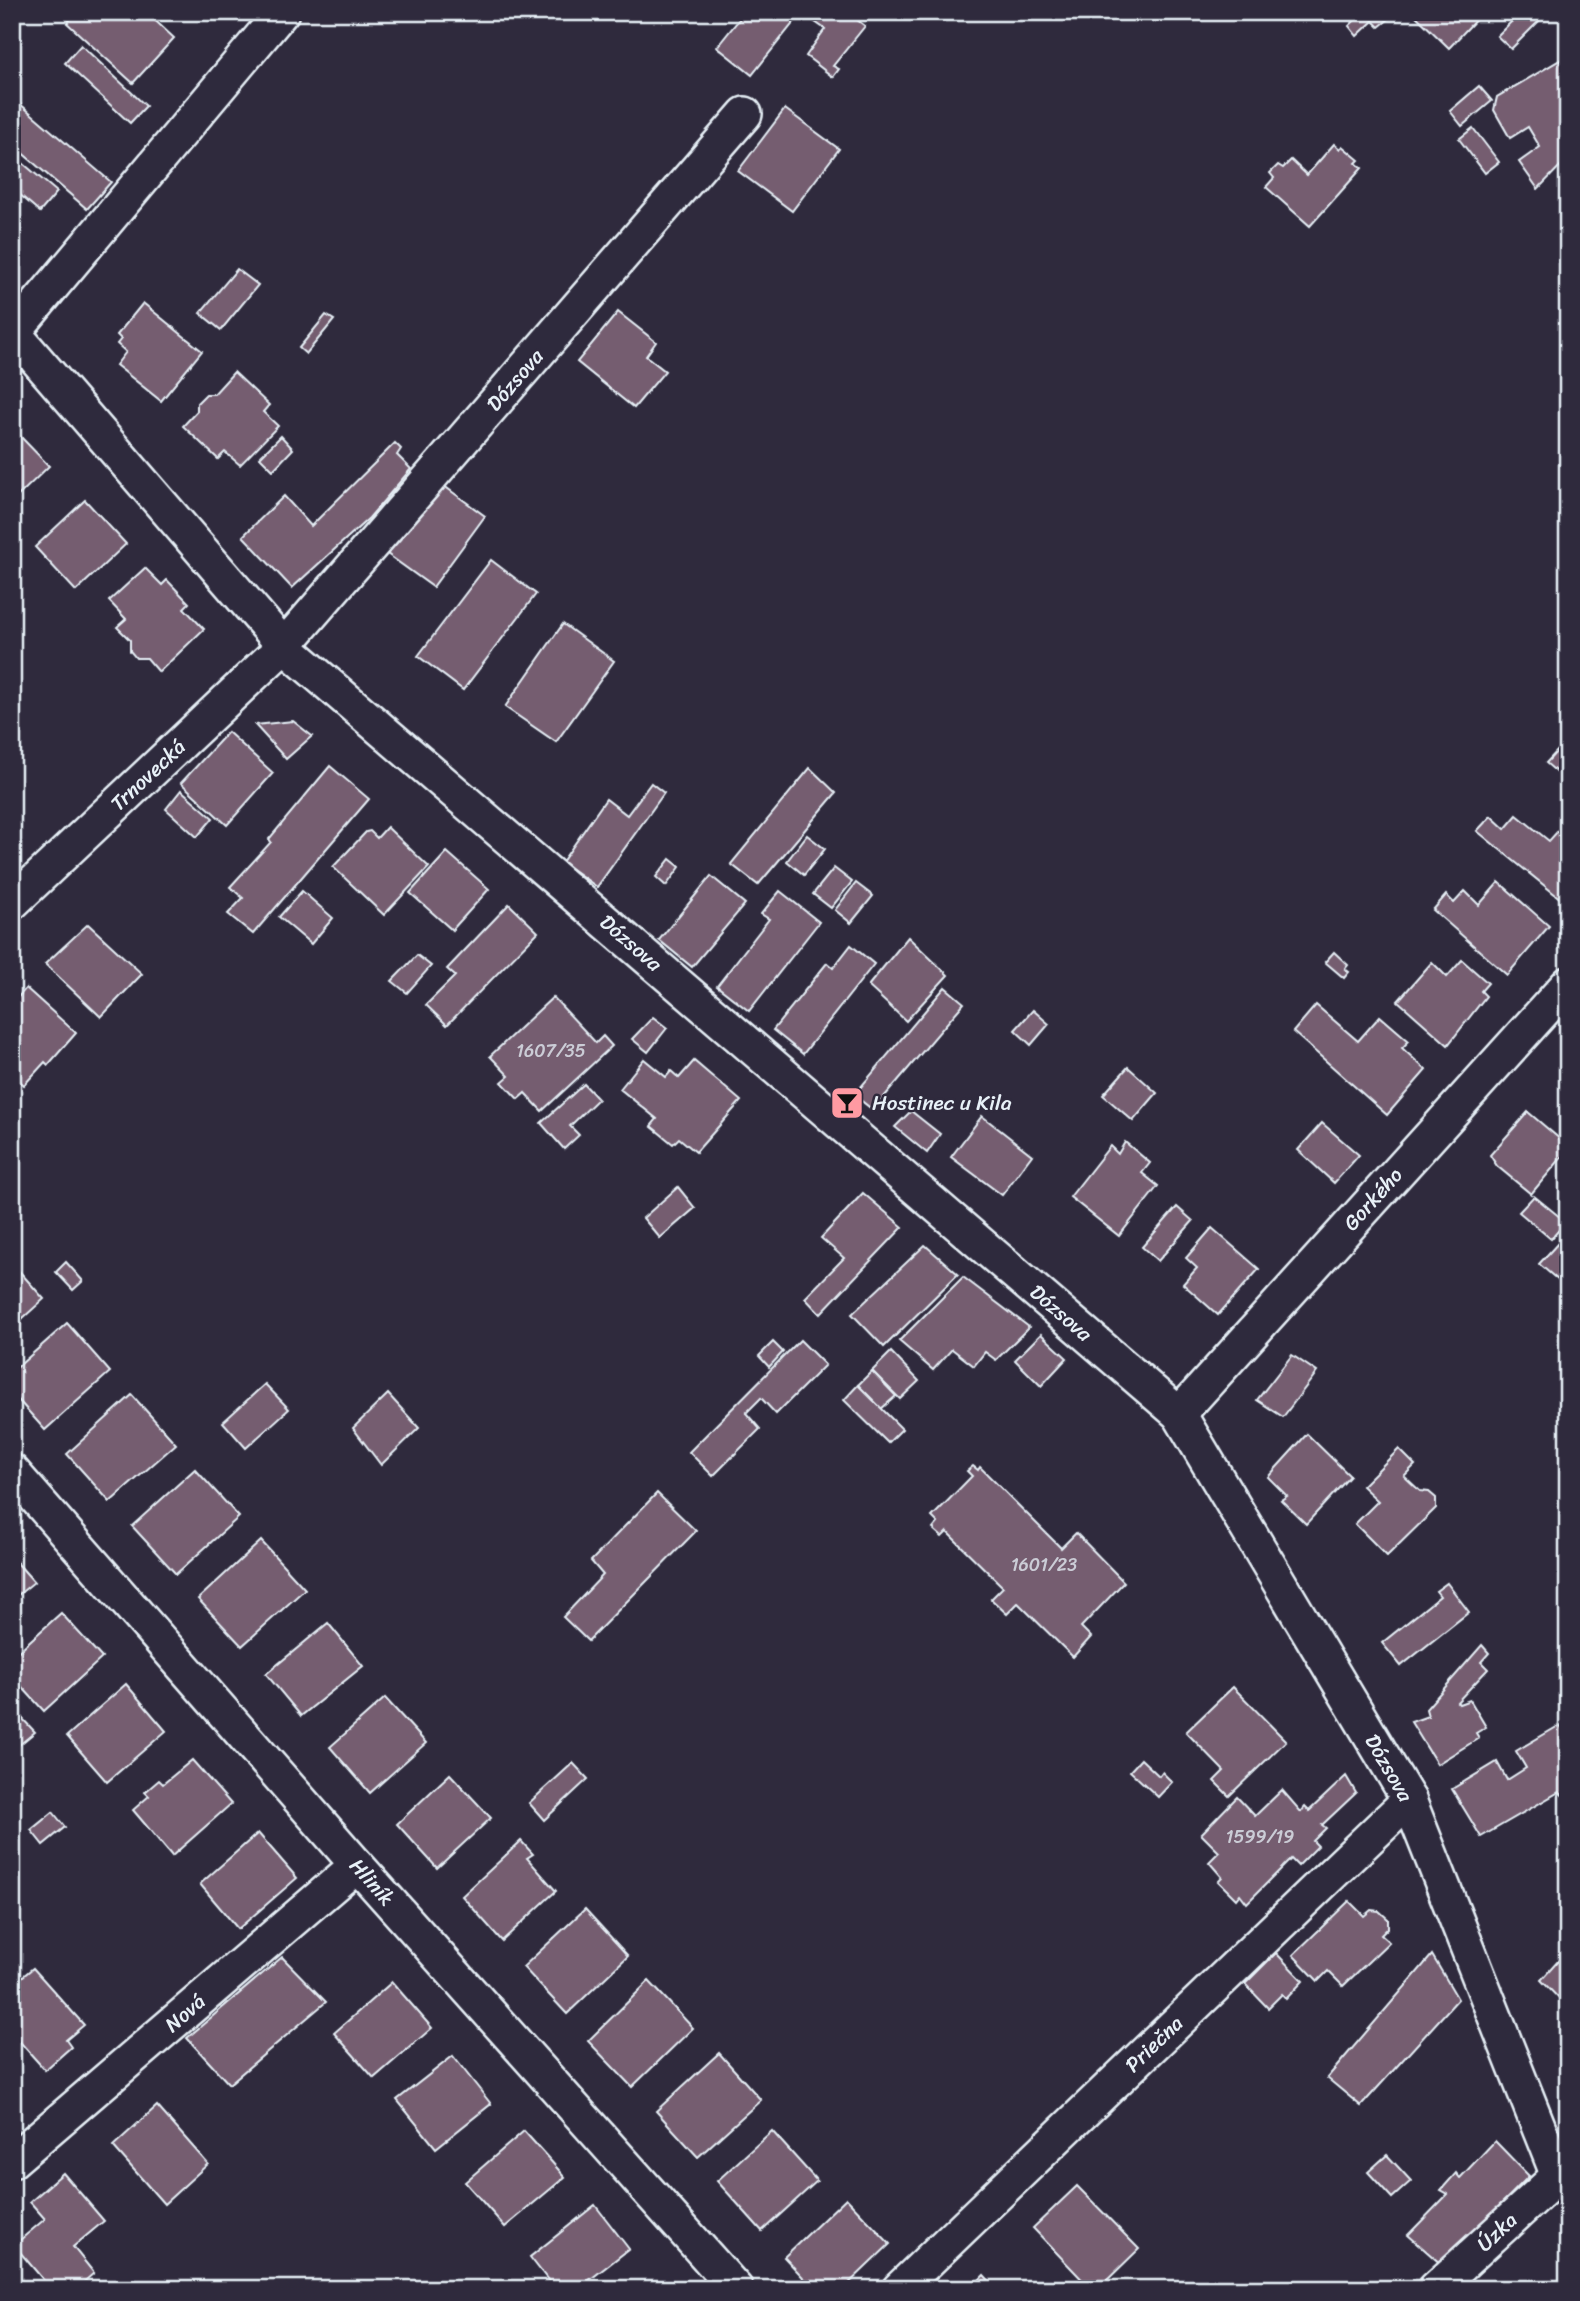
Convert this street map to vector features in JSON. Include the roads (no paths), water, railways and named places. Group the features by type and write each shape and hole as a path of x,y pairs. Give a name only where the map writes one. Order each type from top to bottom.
{"street":[{"name":"Dózsova","path":"282,12 13,332 284,646 1179,1414 1409,1800 1563,2181"},
{"name":"Dózsova","path":"284,646 745,114"},
{"name":"Trnovecká","path":"12,903 284,646"},
{"name":"Gorkého","path":"1179,1414 1568,984"},
{"name":"Hliník","path":"12,1471 357,1865 736,2289"},
{"name":"Priečna","path":"899,2289 1409,1800"},
{"name":"Nová","path":"12,2161 357,1865"},
{"name":"Úzka","path":"1435,2289 1563,2181"}],"place":[{"name":"Hostinec u Kila","path":"847,1103"}]}
